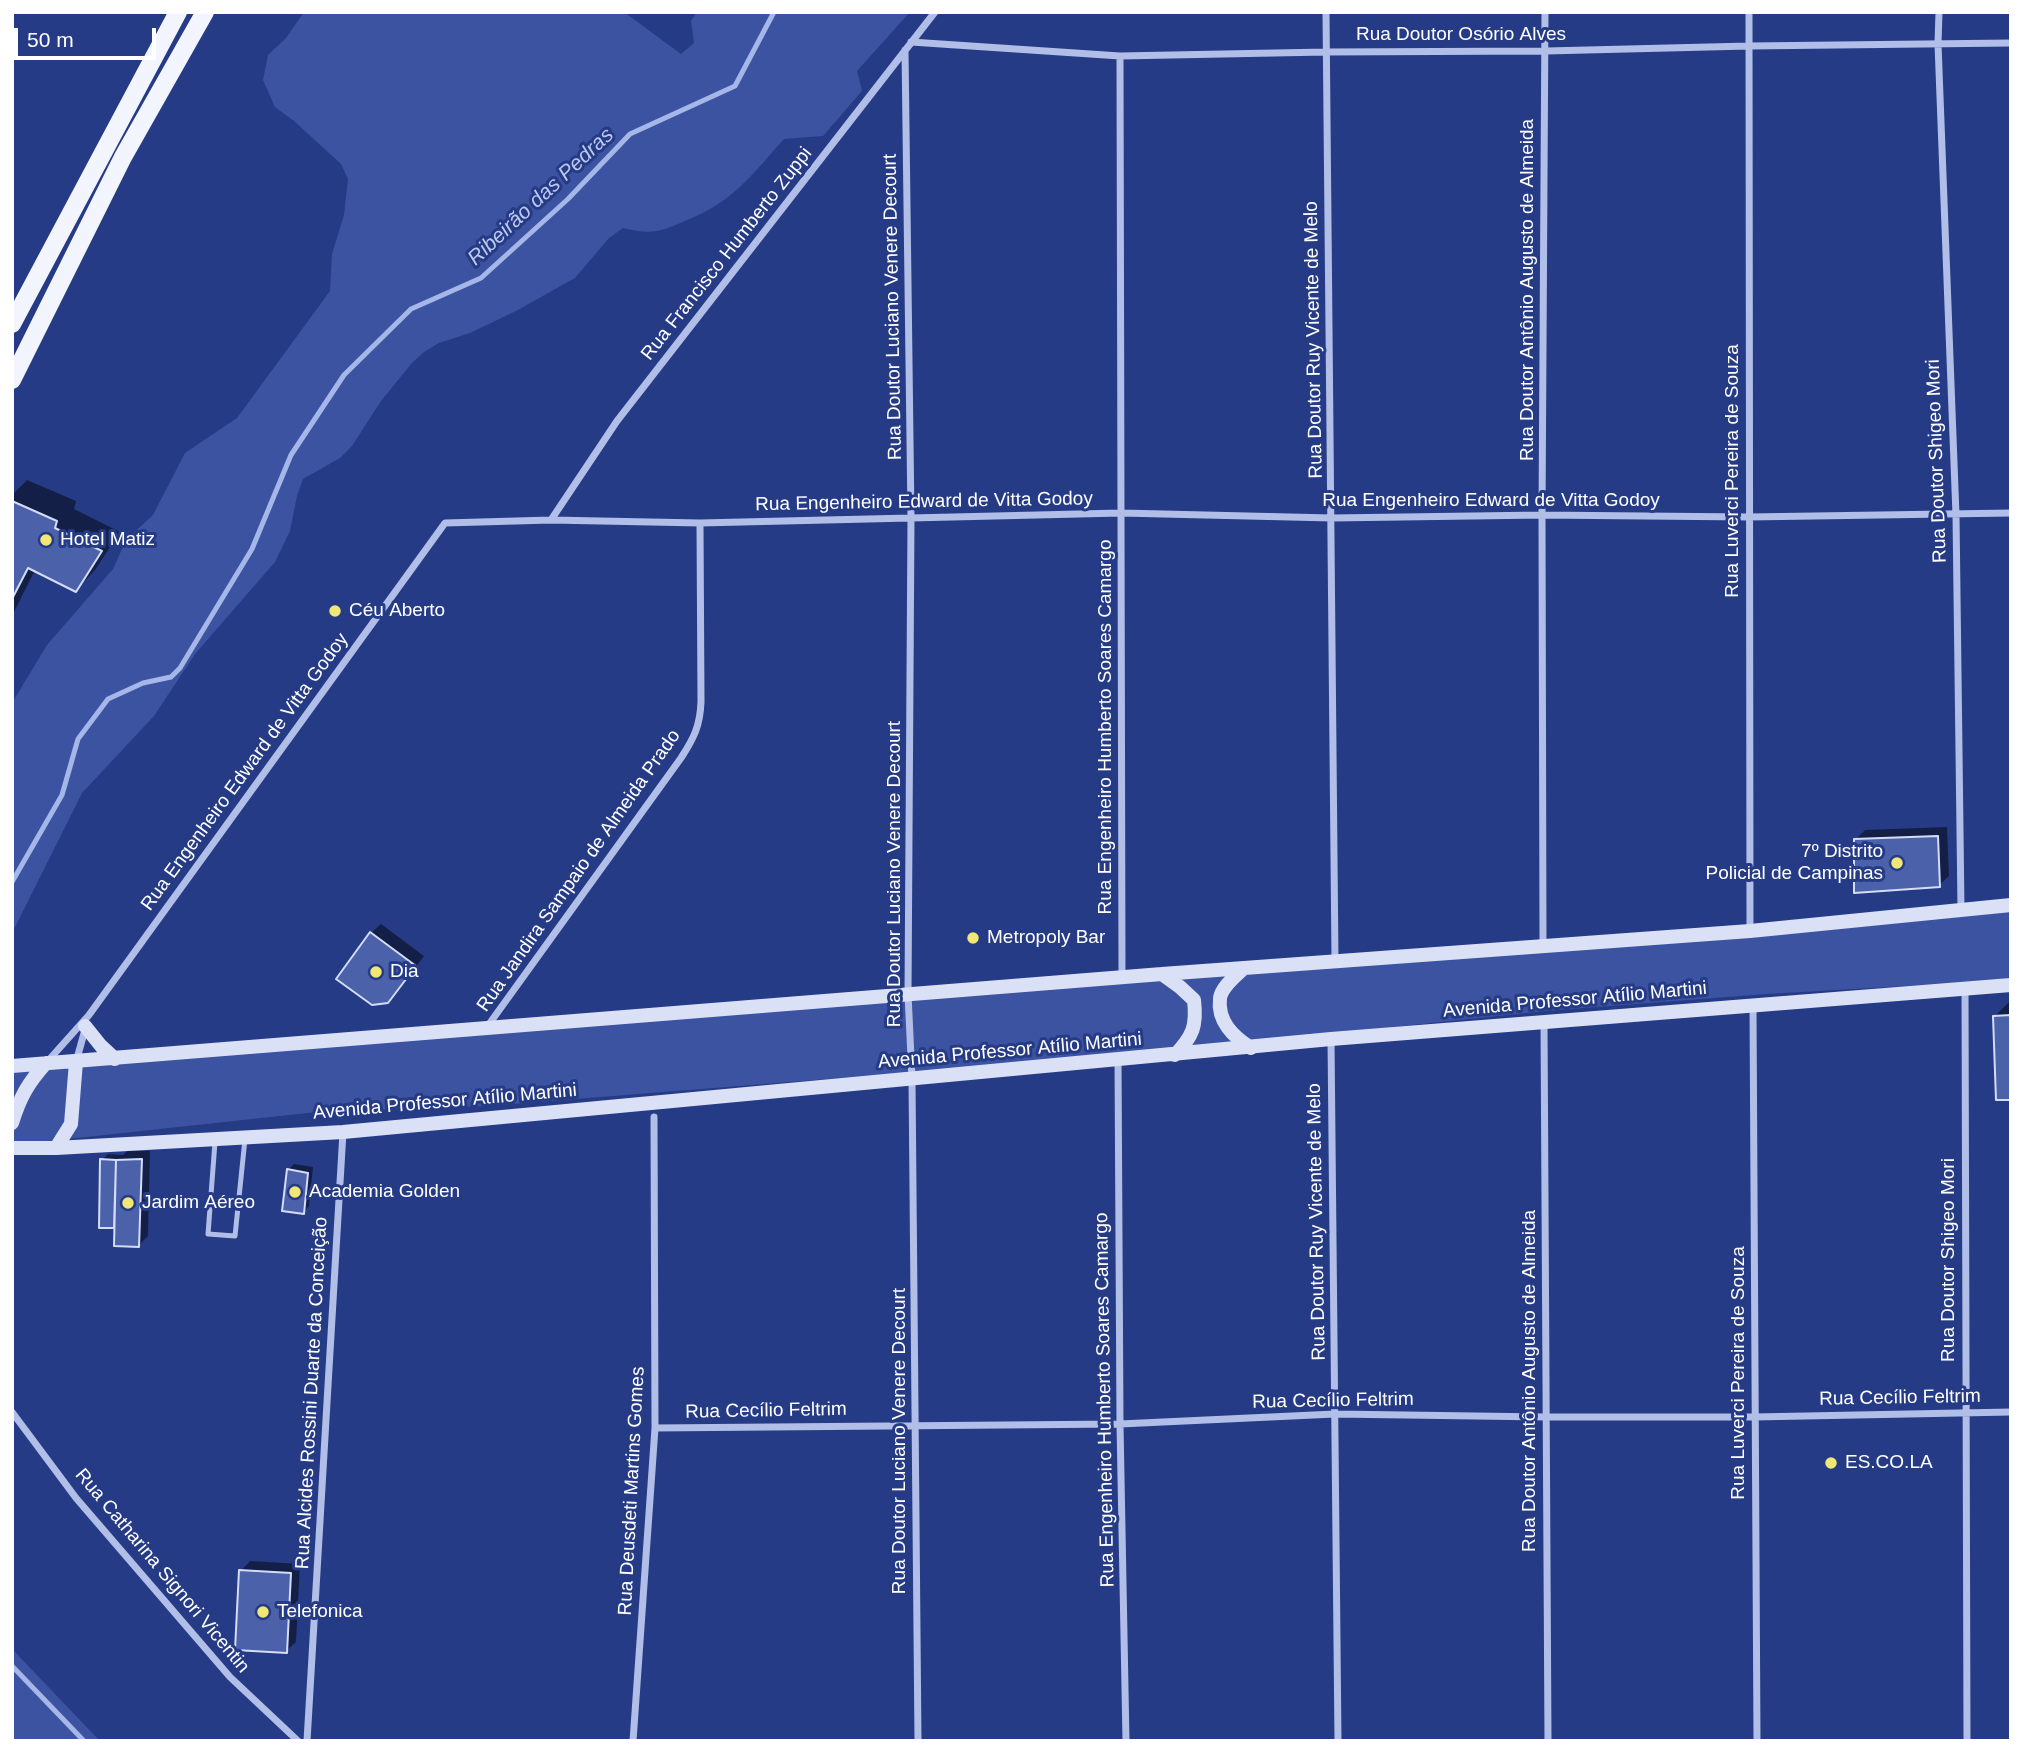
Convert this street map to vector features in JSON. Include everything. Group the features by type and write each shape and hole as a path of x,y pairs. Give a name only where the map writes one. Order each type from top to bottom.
{"main road":[{"path":"12,324 178,12"},
{"path":"12,380 123,157 205,12"},
{"path":"12,1066 1122,977 1750,931 2011,905"},
{"path":"1244,968 1229,982 1220,997 1222,1018 1233,1036 1251,1048"},
{"path":"1161,974 1194,1000 1195,1018 1191,1038 1175,1055"},
{"name":"Avenida Professor Atílio Martini","path":"12,1148 343,1132 1544,1021 2011,985"},
{"path":"87,1020 101,1046 115,1059"},
{"path":"55,1148 71,1124 76,1062"},
{"path":"12,1123 22,1094 46,1063"}],"street":[{"name":"Rua Francisco Humberto Zuppi","path":"551,520 617,421 935,12"},
{"name":"Rua Doutor Ruy Vicente de Melo","path":"1326,12 1335,961"},
{"name":"Rua Doutor Antônio Augusto de Almeida","path":"1543,947 1545,12"},
{"name":"Rua Luverci Pereira de Souza","path":"1749,12 1750,931"},
{"name":"Rua Doutor Shigeo Mori","path":"1939,12 1956,515 1961,909"},
{"name":"Rua Doutor Osório Alves","path":"911,42 1120,57 2011,43"},
{"name":"Rua Doutor Luciano Venere Decourt","path":"905,50 911,518 908,994 912,1080 918,1741"},
{"name":"Rua Engenheiro Humberto Soares Camargo","path":"1120,57 1122,977"},
{"name":"Rua Engenheiro Edward de Vitta Godoy","path":"46,1063 87,1020 445,523 551,520 700,523 1121,513 1332,518 2011,513"},
{"name":"Rua Jandira Sampaio de Almeida Prado","path":"487,1028 694,738 700,721 701,702 700,523"},
{"name":"Rua Doutor Shigeo Mori","path":"1965,989 1967,1741"},
{"name":"Rua Luverci Pereira de Souza","path":"1753,1005 1757,1741"},
{"name":"Rua Engenheiro Edward de Vitta Godoy","path":"76,1062 87,1020"},
{"name":"Rua Doutor Antônio Augusto de Almeida","path":"1544,1021 1548,1741"},
{"name":"Rua Doutor Ruy Vicente de Melo","path":"1331,1040 1338,1741"},
{"name":"Rua Engenheiro Humberto Soares Camargo","path":"1118,1059 1126,1741"},
{"name":"Rua Deusdeti Martins Gomes","path":"633,1741 655,1428 654,1117"},
{"name":"Rua Alcides Rossini Duarte da Conceição","path":"307,1741 343,1132"},
{"name":"Rua Catharina Signori Vicentin","path":"12,1412 76,1498 230,1678 298,1741"},
{"name":"Rua Cecílio Feltrim","path":"655,1428 1121,1424 1335,1414 1754,1417 2011,1412"}],"lane":[{"path":"215,1139 208,1234 235,1236 245,1137"}],"shaded area":[{"path":"304,12 624,12 681,54 694,43 691,21 697,12 910,12 857,71 862,91 823,136 784,139 740,187 702,214 662,230 649,232 623,228 609,238 575,278 470,333 439,343 412,363 381,401 352,446 340,458 303,479 290,531 275,562 195,654 154,716 82,793 12,933 12,703 47,645 113,569 126,540 153,515 185,453 237,418 330,291 332,254 344,215 348,179 341,164 275,107 263,80 268,55 286,38"},
{"path":"2011,908 2011,980 1766,994 1545,1011 1118,1056 487,1106 317,1112 12,1145 12,1069"},
{"path":"12,1649 100,1741 12,1741"}],"building":[{"name":"Hotel Matiz","path":"12,501 57,521 55,528 102,551 76,592 28,568 12,599"},
{"name":"7º Distrito Policial de Campinas","path":"1938,836 1940,887 1854,893 1854,839"},
{"name":"Dia","path":"370,932 416,966 388,1003 372,1005 336,979"},
{"path":"2011,1015 2011,1100 1996,1100 1993,1016"},
{"path":"100,1159 116,1160 114,1228 99,1228"},
{"name":"Jardim Aéreo","path":"142,1159 139,1247 114,1246 116,1160"},
{"name":"Academia Golden","path":"287,1169 308,1173 304,1214 282,1211"},
{"name":"Telefonica","path":"239,1570 291,1573 287,1653 235,1650"}],"waterway":[{"name":"Ribeirão das Pedras","path":"12,882 62,795 78,739 108,699 143,683 171,677 180,668 252,549 291,455 344,375 411,309 481,278 568,199 630,134 735,86 774,12"},
{"path":"12,1666 84,1741"}],"place":[{"name":"Hotel Matiz","path":"46,540"},
{"name":"Céu Aberto","path":"335,611"},
{"name":"7º Distrito Policial de Campinas","path":"1897,863"},
{"name":"Metropoly Bar","path":"973,938"},
{"name":"Dia","path":"376,972"},
{"name":"Academia Golden","path":"295,1192"},
{"name":"Jardim Aéreo","path":"128,1203"},
{"name":"ES.CO.LA","path":"1831,1463"},
{"name":"Telefonica","path":"263,1612"}]}
